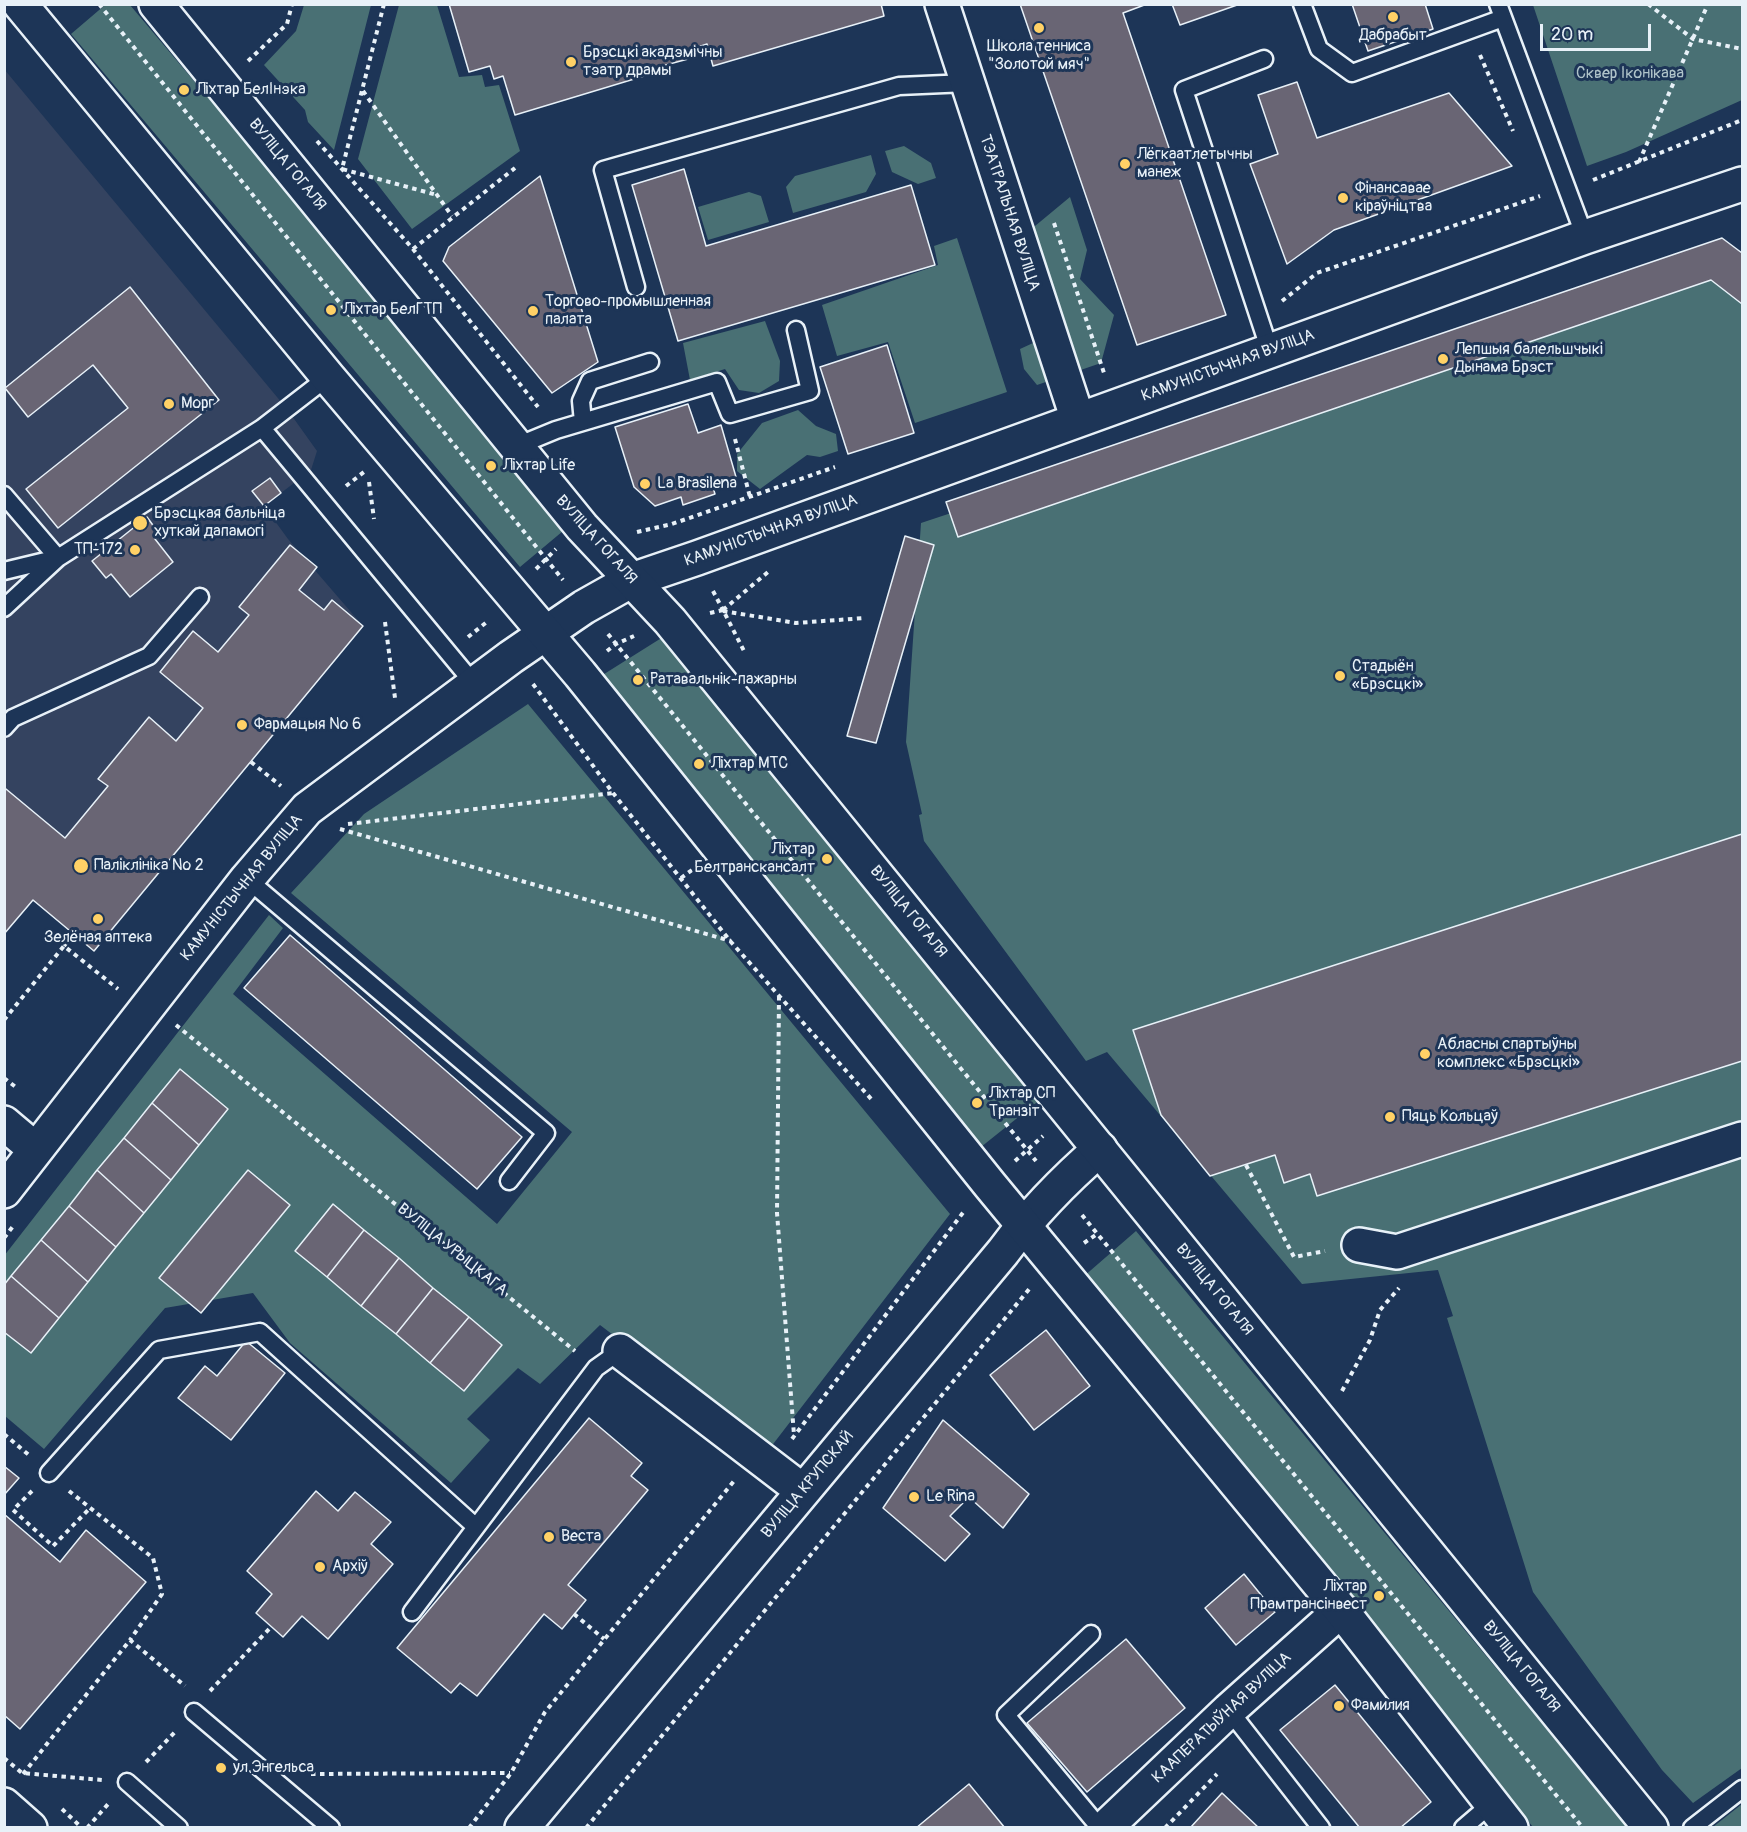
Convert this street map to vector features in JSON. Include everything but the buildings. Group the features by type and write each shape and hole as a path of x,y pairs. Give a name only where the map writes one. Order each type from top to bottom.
{"main road":[{"path":"20,4 328,377 545,633 721,846 979,1196 1024,1223 1055,1264 1341,1610 1501,1816"},
{"name":"ВУЛІЦА ГОГАЛЯ","path":"156,4 582,527 670,621 1651,1827"},
{"name":"ТЭАТРАЛЬНАЯ ВУЛІЦА","path":"942,4 1078,420"},
{"name":"КАМУНІСТЫЧНАЯ ВУЛІЦА","path":"12,1205 36,1150 247,879 307,808 511,657 584,607 632,580 1585,237 1743,184"},
{"path":"4,1124 36,1150"},
{"path":"1359,1245 1397,1252 1743,1138"},
{"name":"ВУЛІЦА КРУПСКАЙ","path":"522,1827 1003,1252 1024,1223 1058,1186 1100,1149"},
{"path":"608,1360 768,1464 803,1491"},
{"name":"КААПЕРАТЫЎНАЯ ВУЛІЦА","path":"1105,1827 1228,1710 1341,1610"},
{"path":"4,1805 30,1827"}],"lane":[{"path":"1302,4 1319,49 1352,73 1469,31 1501,11 1585,237"},
{"path":"1264,59 1184,90 1270,351"},
{"path":"636,287 603,170 899,86 967,83"},
{"path":"517,446 556,430 717,382 730,414 810,391 796,330"},
{"path":"583,422 581,401 590,381 650,362"},
{"path":"4,608 58,558 262,428 328,377"},
{"path":"262,428 475,685"},
{"path":"4,495 58,558"},
{"path":"4,571 58,558"},
{"path":"4,728 13,718 149,656 200,597"},
{"path":"247,879 546,1133 508,1181"},
{"path":"50,1473 159,1350 260,1332 476,1527"},
{"path":"412,1612 608,1360"},
{"path":"1092,1634 1006,1715 1100,1827"},
{"path":"198,1706 332,1827"},
{"path":"1228,1710 1321,1827"},
{"path":"127,1782 178,1827"},
{"path":"1692,1827 1743,1789"},
{"path":"1463,1827 1501,1816"}],"path":[{"path":"99,4 584,607 1026,1150 1058,1186 1583,1827"},
{"path":"239,54 246,63 287,24 292,4"},
{"path":"342,169 384,4"},
{"path":"1648,4 1694,39 1743,49"},
{"path":"1639,163 1708,4"},
{"path":"1469,31 1514,134"},
{"path":"363,90 452,216"},
{"path":"1259,318 1317,273 1542,196 1568,190 1743,120"},
{"path":"310,133 412,249 556,430"},
{"path":"412,249 514,168"},
{"path":"342,169 437,195"},
{"path":"1537,185 1542,196"},
{"path":"1067,386 1115,369"},
{"path":"730,414 750,497"},
{"path":"631,527 639,533 840,465"},
{"path":"723,610 796,623 865,618"},
{"path":"480,614 613,793 731,942 881,1110"},
{"path":"523,691 533,684"},
{"path":"251,762 272,779"},
{"path":"613,793 330,826 731,942"},
{"path":"4,1020 73,934"},
{"path":"64,946 126,995"},
{"path":"779,995 777,1213 794,1436"},
{"name":"ВУЛІЦА УРЫЦКАГА","path":"169,1019 608,1360"},
{"path":"768,1464 782,1454 979,1196 1026,1150 1072,1113"},
{"path":"1246,1165 1294,1257 1359,1245"},
{"path":"4,1238 12,1205"},
{"path":"1341,1394 1370,1340 1380,1310 1406,1279 1397,1252"},
{"path":"586,1827 1032,1285"},
{"path":"4,1434 90,1508 153,1558 162,1594 130,1640 22,1773"},
{"path":"469,1827 511,1773 545,1712 735,1479 726,1472"},
{"path":"50,1473 12,1510 53,1546 90,1508"},
{"path":"574,1614 604,1639"},
{"path":"87,1827 272,1627"},
{"path":"130,1640 198,1706"},
{"path":"4,1758 31,1781"},
{"path":"22,1773 127,1782"},
{"path":"303,1774 511,1773"},
{"path":"57,1804 82,1827"}],"shaded area":[{"name":"Брэсцкая бальніца хуткай дапамогі","path":"4,69 287,409 317,451 311,470 264,506 288,539 363,626 94,951 33,901 5,934"}],"green space":[{"path":"105,5 130,5 569,526 520,567 71,34"},
{"path":"304,5 371,5 334,150 308,122 305,110 264,65 296,31"},
{"path":"399,5 437,5 459,77 482,75 485,87 499,85 520,151 412,229 358,159"},
{"name":"Сквер Іконікава","path":"1533,5 1742,5 1742,100 1626,152 1587,166"},
{"path":"904,146 931,163 936,178 918,184 892,172 885,151"},
{"path":"871,155 876,174 866,192 793,213 786,187 795,176"},
{"path":"749,192 761,196 769,222 708,240 698,207"},
{"path":"1070,197 1087,250 1080,279 1114,315 1101,363 1037,385 1024,369 1020,349 1057,332 1029,231"},
{"path":"957,238 1007,392 915,423 888,342 837,356 822,305 938,265 934,246"},
{"name":"Абласны спартыўны комплекс «Брэсцкі»","path":"1718,258 1742,280 1742,1768 1693,1803 1662,1770 1533,1592 1447,1318 1453,1316 1438,1270 1302,1284 1107,1052 1086,1061 924,841 919,815 922,814 906,742 921,523"},
{"path":"765,321 780,361 779,381 759,393 739,390 725,369 690,380 683,343"},
{"path":"798,410 816,426 836,434 838,451 820,457 807,455 760,489 737,471 737,454 762,423"},
{"path":"663,637 1041,1099 981,1147 601,676"},
{"path":"528,704 950,1214 767,1452 600,1325 540,1384 518,1368 467,1419 490,1440 451,1483 290,1343 253,1293 165,1308 44,1449 5,1416 4,1256 269,915 283,928 233,994 497,1224 572,1132 291,893 364,814"},
{"path":"1136,1231 1627,1827 1533,1827 1083,1277"},
{"path":"1742,1804 1742,1827 1713,1827"}],"place":[{"name":"Дабрабыт","path":"1393,17"},
{"name":"Школа тенниса \"Золотой мяч\"","path":"1039,28"},
{"name":"Брэсцкі акадэмічны тэатр драмы","path":"571,62"},
{"name":"Ліхтар БелІнэка","path":"184,90"},
{"name":"Лёгкаатлетычны манеж","path":"1125,164"},
{"name":"Фінансавае кіраўніцтва","path":"1343,198"},
{"name":"Ліхтар БелГТП","path":"331,310"},
{"name":"Торгово-промышленная палата","path":"533,311"},
{"name":"Лепшыя балельшчыкі Дынама Брэст","path":"1443,359"},
{"name":"Морг","path":"169,404"},
{"name":"Ліхтар Life","path":"491,466"},
{"name":"La Brasilena","path":"645,484"},
{"name":"Брэсцкая бальніца хуткай дапамогі","path":"140,523"},
{"name":"ТП-172","path":"135,550"},
{"name":"Стадыён «Брэсцкі»","path":"1340,676"},
{"name":"Ратавальнік-пажарны","path":"638,680"},
{"name":"Фармацыя № 6","path":"242,725"},
{"name":"Ліхтар МТС","path":"699,764"},
{"name":"Ліхтар Белтранскансалт","path":"827,859"},
{"name":"Паліклініка № 2","path":"81,866"},
{"name":"Зелёная аптека","path":"98,919"},
{"name":"Абласны спартыўны комплекс «Брэсцкі»","path":"1425,1054"},
{"name":"Ліхтар СП Транзіт","path":"977,1103"},
{"name":"Пяць Кольцаў","path":"1390,1117"},
{"name":"Le Rina","path":"914,1497"},
{"name":"Веста","path":"549,1537"},
{"name":"Архіў","path":"320,1567"},
{"name":"Ліхтар Прамтрансінвест","path":"1379,1596"},
{"name":"Фамилия","path":"1339,1706"},
{"name":"ул.Энгельса","path":"221,1768"}]}
